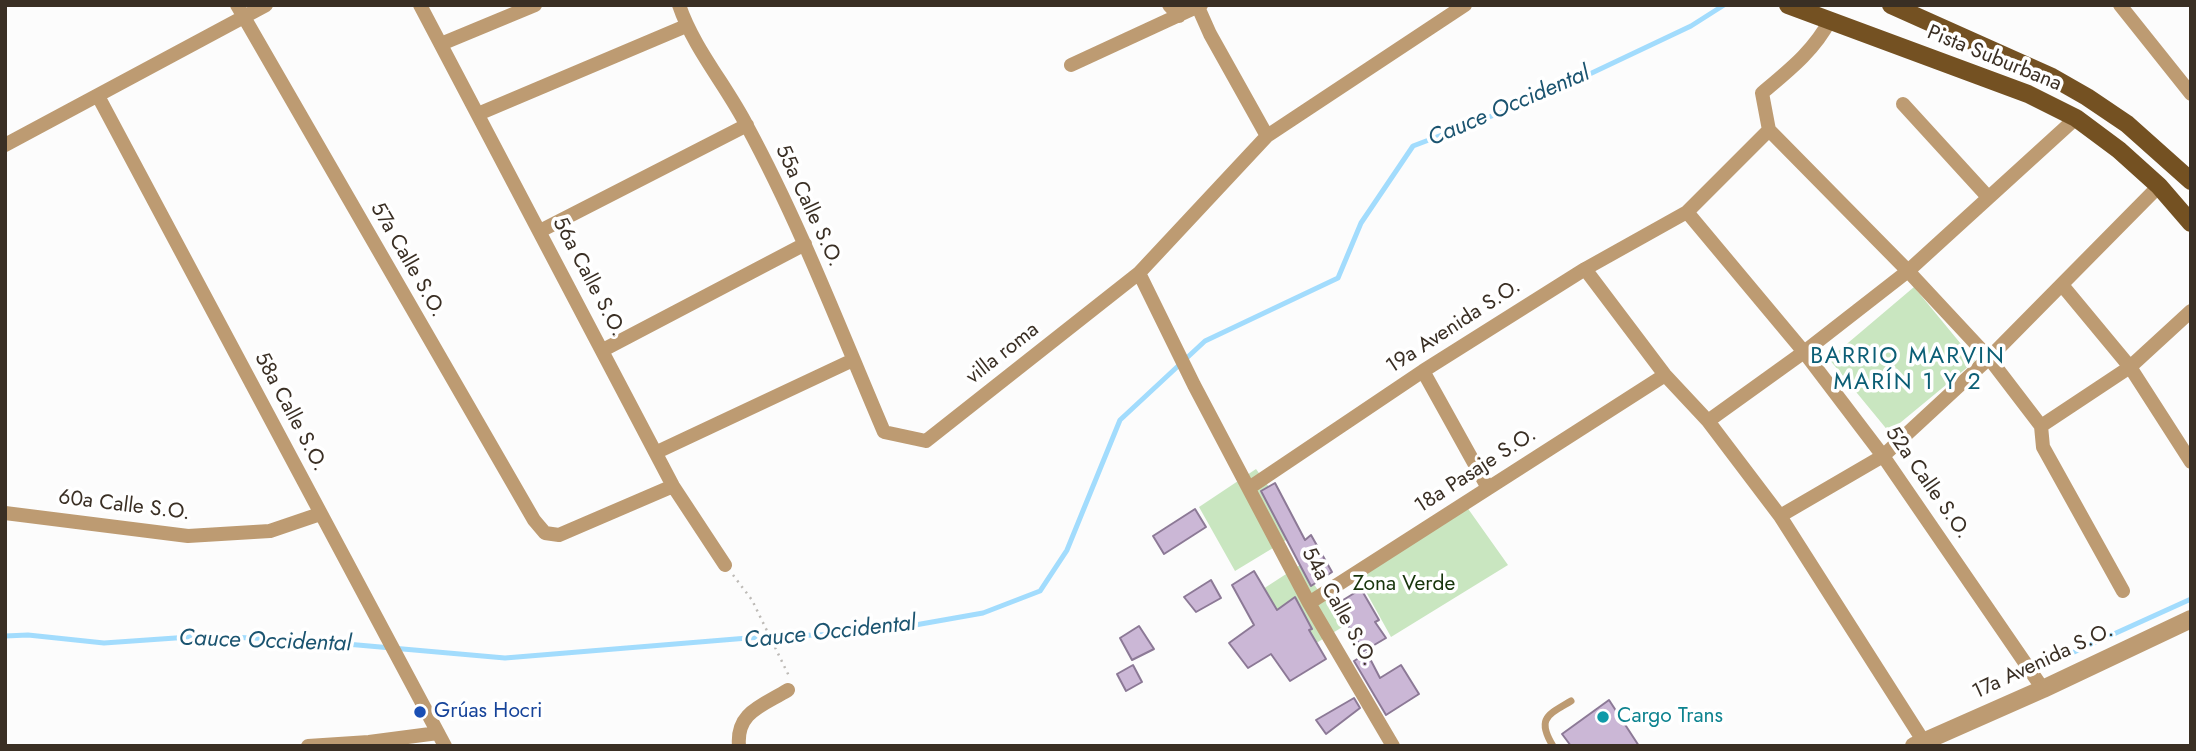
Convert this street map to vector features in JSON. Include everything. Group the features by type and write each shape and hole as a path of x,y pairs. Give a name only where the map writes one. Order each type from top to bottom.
{"main road":[{"name":"Pista Suburbana","path":"1788,5 2028,94 2076,118 2119,150 2159,187 2191,223"},
{"name":"Pista Suburbana","path":"1891,5 2052,78 2087,97 2127,124 2191,181"}],"street":[{"path":"5,145 99,96 240,11 266,5"},
{"name":"56a Calle S.O.","path":"420,5 673,486 725,565"},
{"path":"441,44 536,5"},
{"name":"55a Calle S.O.","path":"680,5 687,26 747,125 805,244 884,432"},
{"name":"villa roma","path":"884,432 926,441 1139,272 1267,136 1465,5"},
{"path":"2120,5 2191,94"},
{"path":"1071,65 1174,10 1200,6 1210,34 1267,136"},
{"name":"57a Calle S.O.","path":"240,11 527,509 545,533 559,535 673,486"},
{"path":"1829,20 1820,38 1795,65 1762,93 1769,130 1908,271 1989,358 2041,426 2043,447 2123,591"},
{"path":"478,114 687,26"},
{"name":"58a Calle S.O.","path":"99,96 441,739"},
{"path":"1903,104 1988,197"},
{"path":"1708,421 1804,352 1908,271 2076,118"},
{"path":"540,232 747,125"},
{"name":"19a Avenida S.O.","path":"1249,488 1423,371 1585,269 1687,212 1769,130"},
{"path":"1780,516 1883,456 1989,358 2159,187"},
{"name":"52a Calle S.O.","path":"1687,212 1804,352 1883,456 2043,689"},
{"path":"603,350 805,244"},
{"path":"1585,269 1665,375 1708,421 1780,516 1919,744"},
{"path":"1139,272 1194,385 1249,488"},
{"path":"2062,285 2130,367 2191,462"},
{"path":"2041,426 2130,367 2191,311"},
{"path":"657,452 853,360"},
{"path":"1423,371 1488,488"},
{"name":"18a Pasaje S.O.","path":"1309,603 1665,375"},
{"name":"54a Calle S.O.","path":"1249,488 1309,603 1392,746"},
{"name":"60a Calle S.O.","path":"5,513 188,536 270,531 320,514"},
{"name":"17a Avenida S.O.","path":"1919,744 2191,619"},
{"path":"739,746 737,730 746,716 788,683"},
{"path":"308,746 441,739"}],"lane":[{"path":"1553,746 1544,725 1547,716 1572,701"}],"path":[{"path":"725,565 751,600 788,683"}],"green space":[{"path":"1914,287 1975,361 1889,432 1829,359"},
{"path":"1256,469 1301,531 1235,571 1199,507"},
{"path":"1464,503 1508,565 1391,637 1355,572"},
{"name":"Zona Verde","path":"1300,565 1344,626 1279,666 1243,602"}],"building":[{"path":"1275,483 1305,540 1311,535 1332,572 1311,586 1261,491"},
{"path":"1195,509 1206,527 1164,554 1153,536"},
{"path":"1254,571 1277,610 1295,597 1312,629 1309,630 1326,659 1290,681 1271,654 1248,668 1229,643 1254,625 1232,585"},
{"path":"1211,580 1221,598 1196,612 1184,597"},
{"path":"1361,589 1379,620 1375,622 1386,638 1364,651 1335,605"},
{"path":"1139,626 1154,649 1132,660 1120,638"},
{"path":"1367,653 1380,678 1401,665 1419,694 1386,715 1354,661"},
{"path":"1133,665 1142,682 1126,691 1117,674"},
{"path":"1354,698 1360,708 1326,734 1316,720"},
{"name":"Cargo Trans","path":"1609,700 1639,746 1571,746 1562,734"}],"waterway":[{"name":"Cauce Occidental","path":"5,636 28,635 104,643 204,636 301,640 505,658 760,637 870,633 983,613 1040,591 1067,550 1120,420 1205,341 1338,278 1361,223 1413,146 1539,98 1691,26 1724,5"},
{"path":"2052,662 2191,599"}],"place":[{"name":"Grúas Hocri","path":"420,712"},
{"name":"Cargo Trans","path":"1603,717"}],"district":[{"name":"BARRIO MARVIN MARÍN 1 Y 2","path":"1908,370"}]}
